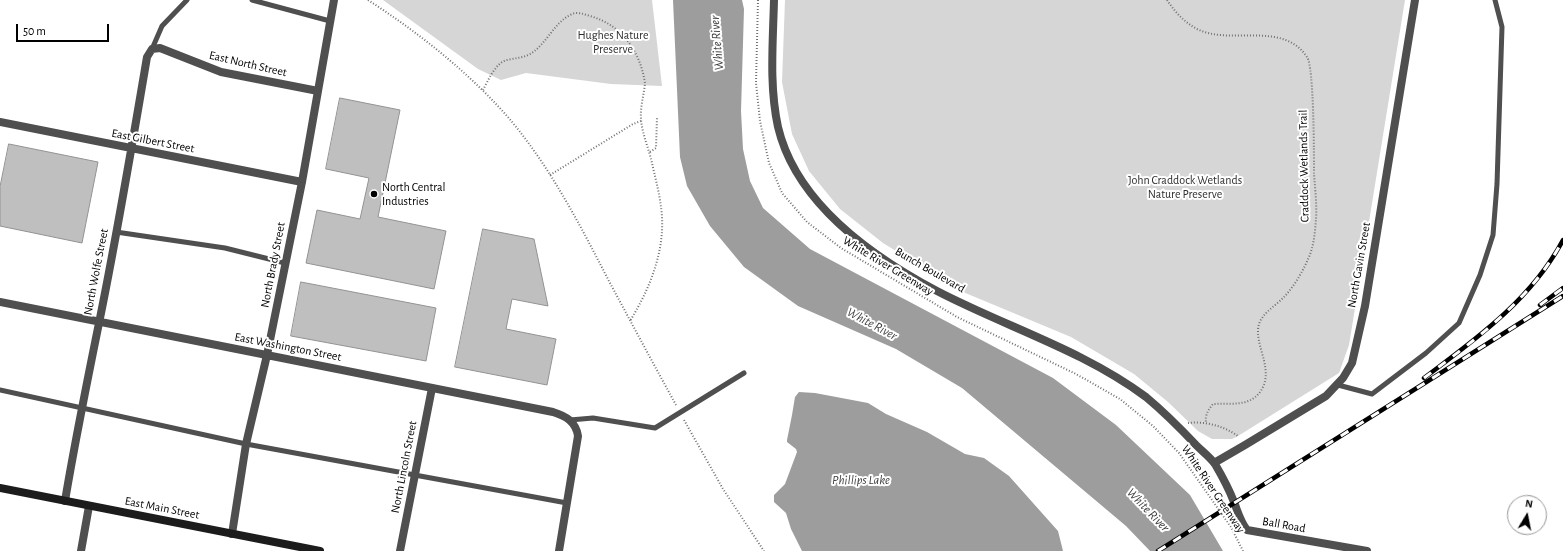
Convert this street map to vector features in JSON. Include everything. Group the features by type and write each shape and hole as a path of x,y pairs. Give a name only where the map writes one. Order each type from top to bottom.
{"main road":[{"name":"East Main Street","path":"0,488 320,551"}],"street":[{"name":"North Brady Street","path":"232,534 246,444 267,355 302,182 334,0"},
{"name":"Bunch Boulevard","path":"774,0 773,92 778,128 784,146 794,167 811,195 829,215 869,248 937,291 1072,354 1124,382 1160,409 1214,463"},
{"name":"North Gavin Street","path":"1214,463 1326,396 1338,385 1352,363 1365,306 1415,0"},
{"name":"East North Street","path":"152,49 160,48 221,72 318,91"},
{"name":"North Wolfe Street","path":"65,501 81,408 116,232 147,57 152,49"},
{"name":"East Gilbert Street","path":"0,122 302,182"},
{"name":"East Washington Street","path":"0,302 553,412 563,415 570,420"},
{"name":"North Lincoln Street","path":"400,551 432,388"},
{"path":"559,551 578,436 577,430 570,420"},
{"name":"Ball Road","path":"1214,463 1234,503 1241,523 1247,530 1367,551"},
{"path":"81,551 89,506"}],"lane":[{"path":"152,49 162,26 187,0"},
{"path":"252,0 330,21"},
{"path":"1338,385 1372,394 1426,353 1459,323 1480,275 1493,235 1497,184 1502,27 1495,0"},
{"path":"116,232 225,248 285,263"},
{"path":"570,420 593,418 655,428 744,373"},
{"path":"0,390 246,444 567,503"}],"path":[{"path":"368,0 413,30 483,90 507,117 550,175 578,220 630,321 723,489 764,551"},
{"name":"White River Greenway","path":"758,0 756,83 760,121 769,163 782,193 807,222 840,248 956,317 1076,374 1120,399 1153,426 1179,453 1230,527 1242,551"},
{"name":"Craddock Wetlands Trail","path":"1167,0 1182,19 1198,30 1213,34 1262,36 1288,40 1301,49 1308,58 1311,84 1316,217 1313,243 1309,256 1295,282 1285,296 1262,317 1258,326 1267,374 1261,391 1254,398 1242,403 1213,404 1209,409 1206,423"},
{"path":"483,90 490,77 502,62 530,54 536,50 564,19 570,15 578,13 598,18 623,34 633,47 640,60 645,83 641,121 650,152 661,206 661,237 657,260 648,287 641,303 630,321"},
{"path":"650,152 656,148 656,117"},
{"path":"550,175 633,124 641,121"},
{"name":"White River Greenway","path":"1180,428 1189,422 1206,423 1228,430 1238,436 1245,445"}],"green space":[{"name":"Hughes Nature Preserve","path":"383,0 652,0 662,86 611,84 526,73 501,80 478,69"},
{"name":"John Craddock Wetlands Nature Preserve","path":"785,0 1405,0 1349,345 1339,373 1238,436 1232,439 1212,439 1198,431 1168,402 1134,374 1071,337 963,292 883,243 840,209 809,171 792,134 782,82"}],"water":[{"name":"White River","path":"673,0 742,0 744,9 741,111 743,149 750,181 763,208 810,249 1053,378 1116,425 1190,495 1223,551 1150,551 1126,526 962,388 896,349 798,306 744,267 710,226 687,186 680,157"},
{"name":"Phillips Lake","path":"799,392 815,393 868,403 886,414 927,432 965,454 984,458 1009,476 1058,531 1063,551 802,551 791,529 786,513 774,502 774,495 785,484 797,452 796,449 787,442 787,440 795,397"}],"building":[{"name":"North Central Industries","path":"340,98 400,110 378,217 446,231 434,289 306,263 317,210 360,219 369,178 326,169"},
{"path":"9,144 98,162 82,243 0,226 0,187"},
{"path":"483,229 534,239 548,306 512,299 506,329 556,339 547,385 455,367"},
{"path":"301,282 436,308 426,361 291,336"}],"railway":[{"path":"1424,378 1482,333 1519,300 1550,262 1563,240"},
{"path":"1540,305 1563,288"},
{"path":"1158,551 1563,296"}],"place":[{"name":"North Central Industries","path":"374,194"}]}
